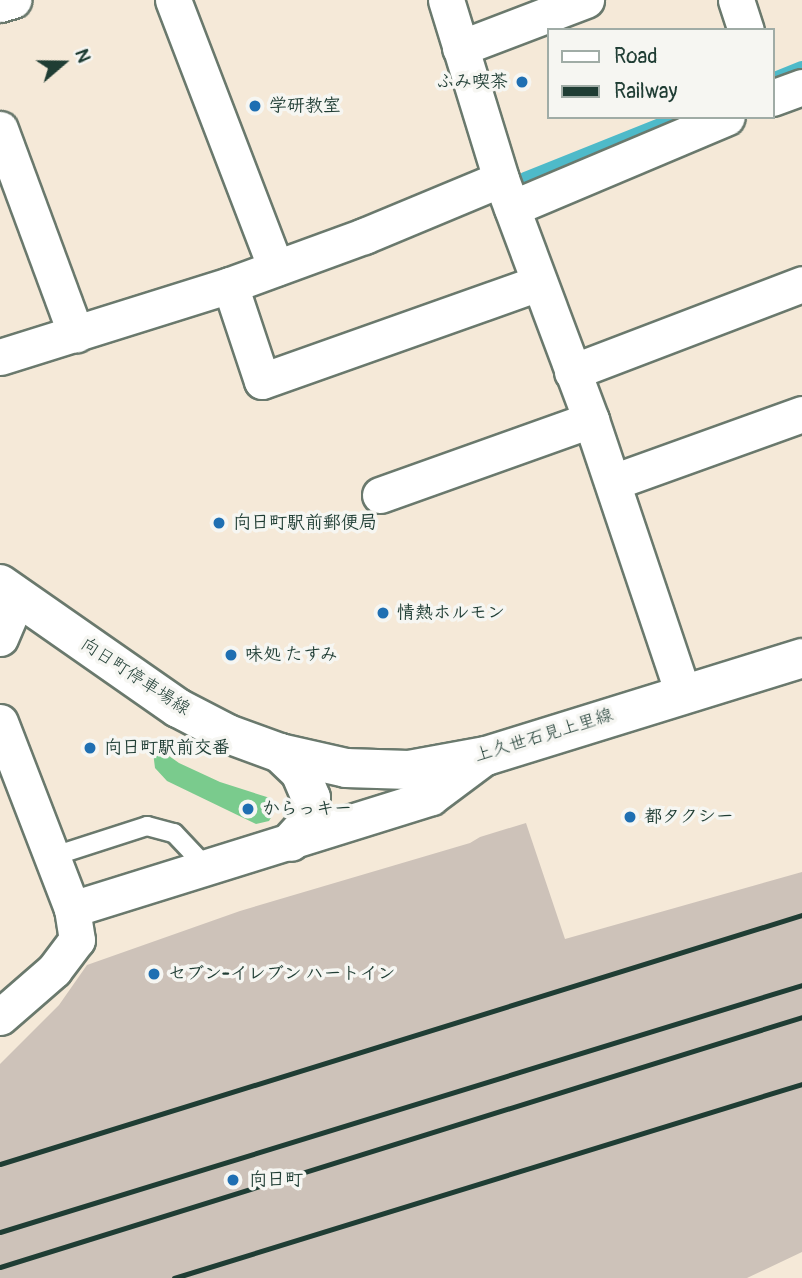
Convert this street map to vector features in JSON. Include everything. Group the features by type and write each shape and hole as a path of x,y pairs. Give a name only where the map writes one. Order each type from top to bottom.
{"main road":[{"name":"向日町停車場線","path":"9,590 178,708 228,734 280,752"},
{"name":"上久世石見上里線","path":"280,752 346,768 409,770 486,756 683,693 802,659"},
{"path":"280,752 300,772 312,798 307,824 291,842"}],"street":[{"path":"0,4 13,0"},
{"path":"173,0 276,268"},
{"path":"446,0 506,193 613,482 683,693"},
{"path":"460,48 586,0"},
{"path":"736,0 745,28"},
{"path":"774,97 802,86"},
{"path":"0,357 230,285 364,236 506,193 721,119"},
{"path":"0,129 76,334"},
{"path":"230,285 262,382 539,283"},
{"path":"572,372 802,284"},
{"path":"613,482 802,414"},
{"path":"380,495 591,420"},
{"path":"0,638 9,590"},
{"path":"0,722 72,909 77,940 54,970 0,1017"},
{"path":"72,909 431,797 486,756"}],"lane":[{"path":"51,857 146,826 174,832 207,868"}],"shaded area":[{"path":"526,823 565,939 802,872 802,1252 747,1278 0,1278 0,1064 59,1005 87,965 240,911 470,843 480,837"}],"green space":[{"path":"152,744 179,763 220,782 270,798 275,811 269,821 256,824 167,781 155,768"}],"waterway":[{"path":"774,79 802,68"},
{"path":"525,179 675,119"}],"railway":[{"path":"0,1164 802,915"},
{"path":"0,1232 802,985"},
{"path":"0,1267 802,1017"},
{"path":"174,1278 802,1084"}],"place":[{"name":"ふみ喫茶","path":"522,82"},
{"name":"学研教室","path":"255,106"},
{"name":"向日町駅前郵便局","path":"219,523"},
{"name":"情熱ホルモン","path":"383,613"},
{"name":"味処 たすみ","path":"231,655"},
{"name":"向日町駅前交番","path":"90,748"},
{"name":"からっキー","path":"248,809"},
{"name":"都タクシー","path":"630,817"},
{"name":"セブン-イレブン ハートイン","path":"154,974"},
{"name":"向日町","path":"233,1180"}]}
